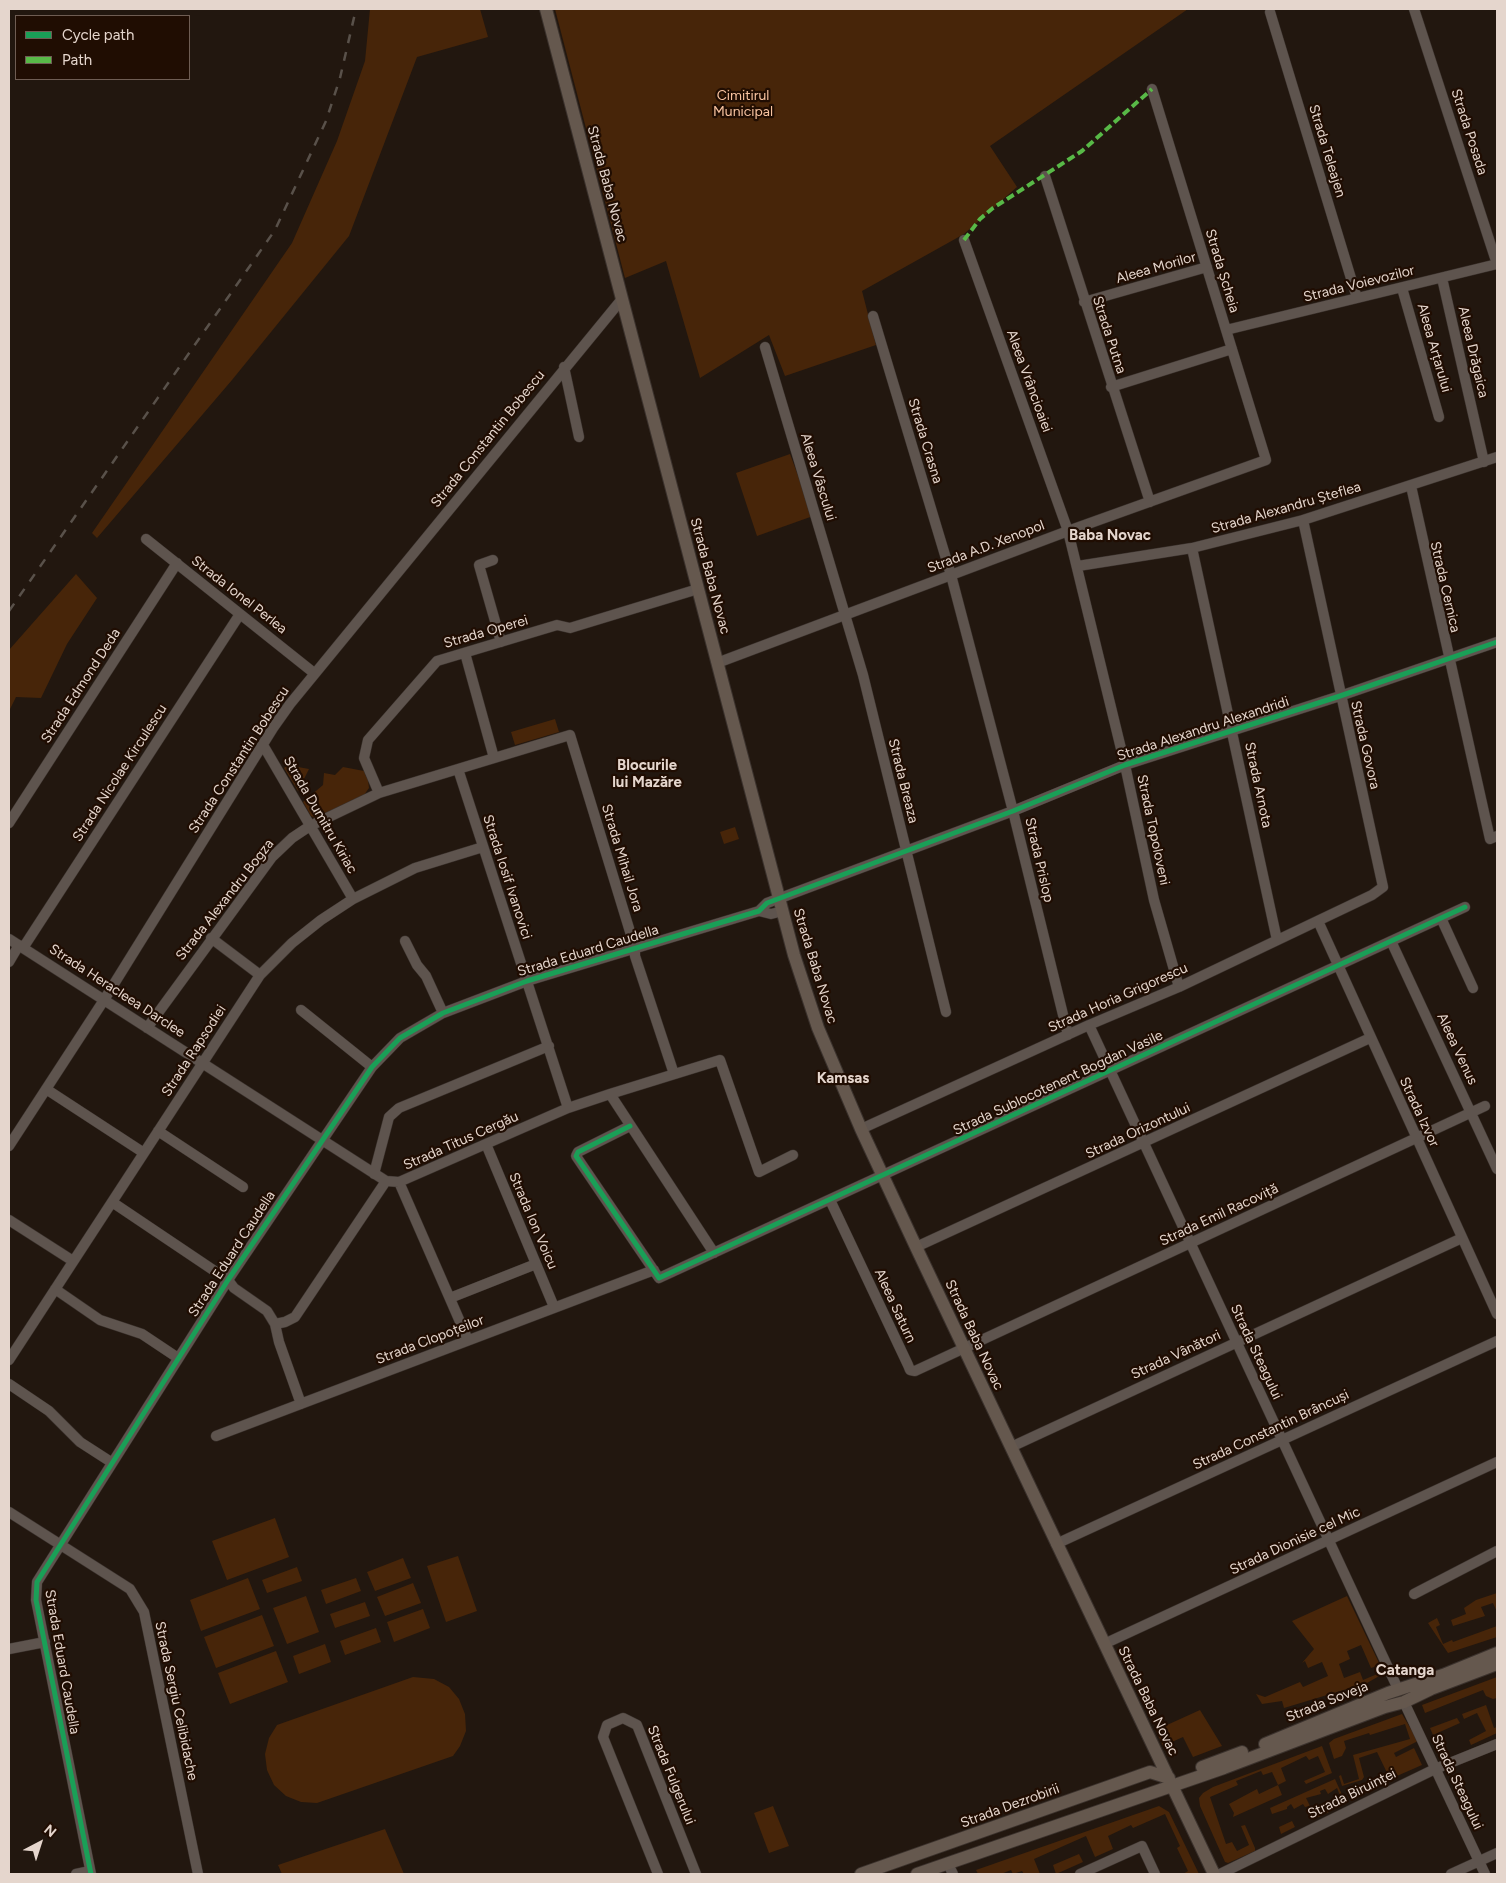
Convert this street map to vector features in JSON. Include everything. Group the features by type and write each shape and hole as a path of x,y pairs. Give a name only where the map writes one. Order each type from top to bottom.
{"main road":[{"name":"Strada Baba Novac","path":"546,9 782,912 803,986 818,1028 861,1129 916,1247 1214,1874"},
{"name":"Strada Soveja","path":"1171,1782 1398,1689 1497,1653"},
{"name":"Strada Soveja","path":"1171,1782 1404,1702 1431,1689 1497,1664"},
{"name":"Strada Dezrobirii","path":"861,1874 1150,1772 1171,1782"},
{"path":"917,1874 950,1869 1171,1782"}],"street":[{"name":"Strada Posada","path":"1414,9 1497,264"},
{"name":"Strada Teleajen","path":"1270,12 1358,298"},
{"name":"Strada Șcheia","path":"1152,89 1266,460"},
{"name":"Strada Putna","path":"1045,176 1084,302 1150,502"},
{"name":"Aleea Vrâncioaiei","path":"964,240 1068,531"},
{"name":"Strada Voievozilor","path":"1226,330 1497,264"},
{"name":"Aleea Morilor","path":"1084,302 1207,268"},
{"name":"Aleea Drăgaica","path":"1442,278 1484,462"},
{"name":"Aleea Arțarului","path":"1402,288 1439,417"},
{"name":"Strada Constantin Bobescu","path":"9,1146 104,1000 263,745 314,673 564,367 622,299"},
{"name":"Strada Crasna","path":"873,316 951,575"},
{"name":"Aleea Vâscului","path":"765,348 845,615"},
{"path":"1112,387 1232,348"},
{"path":"564,367 579,437"},
{"name":"Strada Alexandru Șteflea","path":"1078,566 1192,548 1303,520 1497,457"},
{"name":"Strada A.D. Xenopol","path":"717,663 1068,531 1266,460"},
{"name":"Strada Cernica","path":"1411,486 1449,658 1494,838"},
{"name":"Strada Govora","path":"1303,520 1383,887"},
{"name":"Strada Topoloveni","path":"1068,531 1125,765 1154,900 1179,987"},
{"name":"Strada Ionel Perlea","path":"146,539 314,673"},
{"name":"Strada Arnota","path":"1192,548 1278,940"},
{"path":"492,560 479,565 501,642"},
{"name":"Strada Edmond Deda","path":"9,823 176,563"},
{"name":"Strada Prislop","path":"951,575 1013,811 1068,1035"},
{"name":"Strada Operei","path":"379,793 364,758 368,740 437,661 557,625 570,628 698,589"},
{"name":"Strada Nicolae Kirculescu","path":"9,962 21,947 240,614"},
{"name":"Strada Breaza","path":"845,615 863,676 946,1012"},
{"name":"Strada Alexandru Alexandridi","path":"779,898 1013,811 1125,765 1340,696 1497,642"},
{"path":"465,653 494,758"},
{"name":"Strada Alexandru Bogza","path":"147,1028 272,857 292,838 310,826 379,793 570,735"},
{"name":"Strada Mihail Jora","path":"570,735 636,948 635,956 674,1074"},
{"name":"Strada Dumitru Kiriac","path":"263,745 353,899"},
{"name":"Strada Iosif Ivanovici","path":"458,769 568,1108"},
{"name":"Strada Rapsodiei","path":"9,1360 260,975 292,943 321,920 353,899 415,868 483,847"},
{"name":"Strada Horia Grigorescu","path":"861,1129 1089,1025 1179,987 1372,896 1383,887"},
{"name":"Strada Eduard Caudella","path":"91,1873 36,1600 37,1582 59,1544 228,1280 372,1067 400,1038 443,1012 527,981 759,911 767,903 779,898"},
{"name":"Strada Sublocotenent Bogdan Vasile","path":"656,1274 714,1253 1465,906"},
{"name":"Strada Eduard Caudella","path":"759,911 772,914 782,912"},
{"path":"1441,918 1473,988"},
{"name":"Strada Izvor","path":"1318,921 1497,1314"},
{"path":"211,938 260,975"},
{"name":"Strada Heracleea Darclee","path":"9,939 386,1181"},
{"path":"405,941 417,965 426,976 443,1012"},
{"name":"Aleea Venus","path":"1391,941 1497,1169"},
{"path":"301,1010 372,1067"},
{"name":"Strada Steagului","path":"1089,1025 1398,1689"},
{"name":"Strada Orizontului","path":"916,1247 1370,1038"},
{"path":"374,1174 389,1116 399,1108 548,1046"},
{"name":"Strada Titus Cergău","path":"386,1181 400,1182 568,1108 720,1060 759,1172 793,1155"},
{"path":"46,1089 144,1153"},
{"path":"610,1094 714,1253"},
{"name":"Strada Emil Racoviță","path":"964,1348 1485,1106"},
{"path":"630,1126 578,1152 576,1156 656,1274"},
{"path":"158,1132 243,1187"},
{"name":"Strada Ion Voicu","path":"486,1144 554,1307"},
{"path":"275,1324 295,1317 386,1181"},
{"path":"400,1182 468,1340"},
{"name":"Aleea Saturn","path":"830,1200 910,1370 915,1371 964,1348"},
{"path":"112,1202 228,1280 234,1288 261,1305 275,1324 279,1342 301,1404"},
{"path":"9,1220 73,1261"},
{"name":"Strada Vânători","path":"1011,1447 1462,1238"},
{"path":"450,1298 536,1264"},
{"name":"Strada Clopoțeilor","path":"216,1436 554,1307 656,1274"},
{"path":"55,1289 100,1320 142,1334 178,1358"},
{"name":"Strada Constantin Brâncuși","path":"1056,1544 1497,1341"},
{"path":"9,1384 49,1411 80,1442 111,1462"},
{"name":"Strada Dionisie cel Mic","path":"1104,1644 1497,1462"},
{"name":"Strada Sergiu Celibidache","path":"10,1516 59,1544 130,1589 144,1612 198,1874"},
{"path":"1414,1594 1497,1551"},
{"path":"9,1649 45,1642"},
{"name":"Strada Steagului","path":"1404,1702 1485,1874"},
{"name":"Strada Fulgerului","path":"658,1874 603,1736 607,1725 623,1718 637,1725 696,1874"},
{"name":"Strada Biruinței","path":"1220,1874 1435,1769 1497,1744"},
{"path":"1080,1874 1142,1846 1155,1874"},
{"path":"1452,1874 1497,1853"},
{"path":"76,1874 91,1873"}],"green space":[{"path":"370,9 480,9 488,37 417,57 349,236 232,380 97,538 92,533 292,243 337,141 365,61"},
{"name":"Cimitirul Municipal","path":"555,9 1188,9 990,146 1017,187 964,234 862,291 876,345 785,376 769,335 700,378 666,261 625,278"},
{"path":"790,454 813,516 757,536 736,473"},
{"path":"76,574 97,598 67,644 41,698 16,697 9,711 9,650"},
{"path":"555,719 559,732 515,745 511,732"},
{"path":"287,765 309,769 298,791 284,768"},
{"path":"343,767 364,771 369,788 364,795 315,818 311,816 303,802 323,785 324,773 335,775"},
{"path":"735,827 739,839 724,844 720,832"},
{"path":"275,1518 289,1557 227,1580 212,1541"},
{"path":"458,1556 477,1611 446,1622 427,1566"},
{"path":"403,1558 411,1578 375,1591 367,1572"},
{"path":"297,1567 302,1581 267,1593 262,1580"},
{"path":"248,1578 260,1609 201,1631 190,1600"},
{"path":"356,1578 361,1591 326,1604 321,1590"},
{"path":"413,1583 421,1603 385,1616 377,1597"},
{"path":"1497,1593 1497,1612 1493,1603 1481,1607 1485,1616 1453,1626 1451,1620 1466,1614 1464,1608 1476,1600"},
{"path":"306,1596 319,1632 287,1644 273,1608"},
{"path":"1347,1596 1380,1665 1371,1668 1361,1645 1347,1651 1350,1659 1339,1664 1344,1678 1360,1672 1363,1680 1382,1672 1381,1675 1367,1683 1284,1708 1282,1701 1262,1704 1256,1694 1265,1697 1300,1682 1303,1687 1328,1676 1322,1662 1308,1668 1305,1661 1302,1663 1314,1649 1292,1621"},
{"path":"365,1602 370,1616 335,1628 330,1614"},
{"path":"423,1609 430,1628 394,1642 387,1622"},
{"path":"262,1615 274,1646 216,1668 204,1637"},
{"path":"1437,1618 1440,1625 1436,1627 1443,1644 1497,1626 1497,1637 1448,1653 1428,1623"},
{"path":"376,1628 381,1642 345,1655 340,1641"},
{"path":"325,1644 331,1662 299,1674 293,1656"},
{"path":"276,1651 288,1682 230,1704 218,1673"},
{"path":"413,1677 434,1679 449,1687 459,1699 465,1714 466,1731 460,1746 453,1756 317,1803 301,1802 286,1796 274,1785 267,1770 265,1754 269,1738 277,1725"},
{"path":"1497,1677 1497,1698 1493,1699 1486,1696 1483,1690 1425,1713 1422,1705"},
{"path":"1486,1705 1494,1728 1497,1727 1497,1733 1471,1745 1469,1740 1486,1731 1477,1713 1464,1719 1462,1714"},
{"path":"1200,1710 1222,1746 1193,1757 1183,1737 1163,1746 1156,1730"},
{"path":"1402,1714 1418,1741 1394,1753 1396,1757 1414,1748 1422,1765 1390,1779 1377,1752 1359,1758 1364,1777 1362,1780 1342,1786 1339,1776 1341,1775 1344,1784 1359,1779 1353,1755 1410,1739 1405,1724 1370,1735 1369,1733 1344,1741 1346,1748 1342,1756 1334,1759 1329,1743 1334,1739"},
{"path":"1457,1718 1460,1723 1433,1735 1430,1728"},
{"path":"1322,1746 1332,1773 1306,1784 1304,1781 1325,1772 1318,1756 1309,1760 1306,1756 1281,1768 1286,1781 1278,1785 1272,1772 1263,1775 1261,1771 1236,1781 1238,1785 1210,1797 1226,1844 1232,1842 1237,1851 1249,1845 1241,1826 1245,1825 1255,1848 1255,1851 1228,1863 1225,1862 1200,1806 1199,1798 1203,1793 1213,1787"},
{"path":"1335,1779 1343,1797 1341,1798 1337,1788 1328,1794 1325,1789 1320,1791 1321,1794 1306,1798 1310,1806 1305,1807 1303,1804 1294,1809 1291,1804 1287,1809 1272,1814 1270,1808"},
{"path":"1278,1785 1282,1795 1233,1817 1234,1813 1229,1804 1257,1789 1259,1794"},
{"path":"773,1806 789,1846 769,1853 754,1813"},
{"path":"1159,1806 1169,1812 1199,1874 1183,1874 1188,1871 1177,1848 1180,1846 1165,1814 1133,1828 1131,1825 1108,1836 1113,1849 1095,1857 1086,1836 1034,1859 1040,1874 1024,1874 1022,1871 1013,1874 1011,1870 1001,1874 978,1874 976,1870"},
{"path":"1326,1806 1329,1812 1316,1818 1313,1812"},
{"path":"1292,1821 1295,1827 1281,1834 1279,1827"},
{"path":"385,1829 404,1874 282,1874 278,1865"},
{"path":"1079,1854 1083,1862 1056,1874 1053,1865"}],"railway":[{"path":"9,611 275,230 326,121 340,78 356,9"}],"marked path":[{"path":"964,240 980,219 993,208 1082,151 1152,89"}],"cycle path":[{"path":"91,1874 36,1600 37,1582 228,1280 372,1067 400,1038 443,1013 527,981 759,911 767,903 1013,811 1125,765 1340,696 1497,642"},
{"path":"630,1126 578,1152 576,1156 659,1278 1465,907"}],"district":[{"name":"Baba Novac","path":"1110,536"},
{"name":"Blocurile lui Mazăre","path":"647,774"},
{"name":"Kamsas","path":"843,1079"},
{"name":"Catanga","path":"1405,1671"}]}
